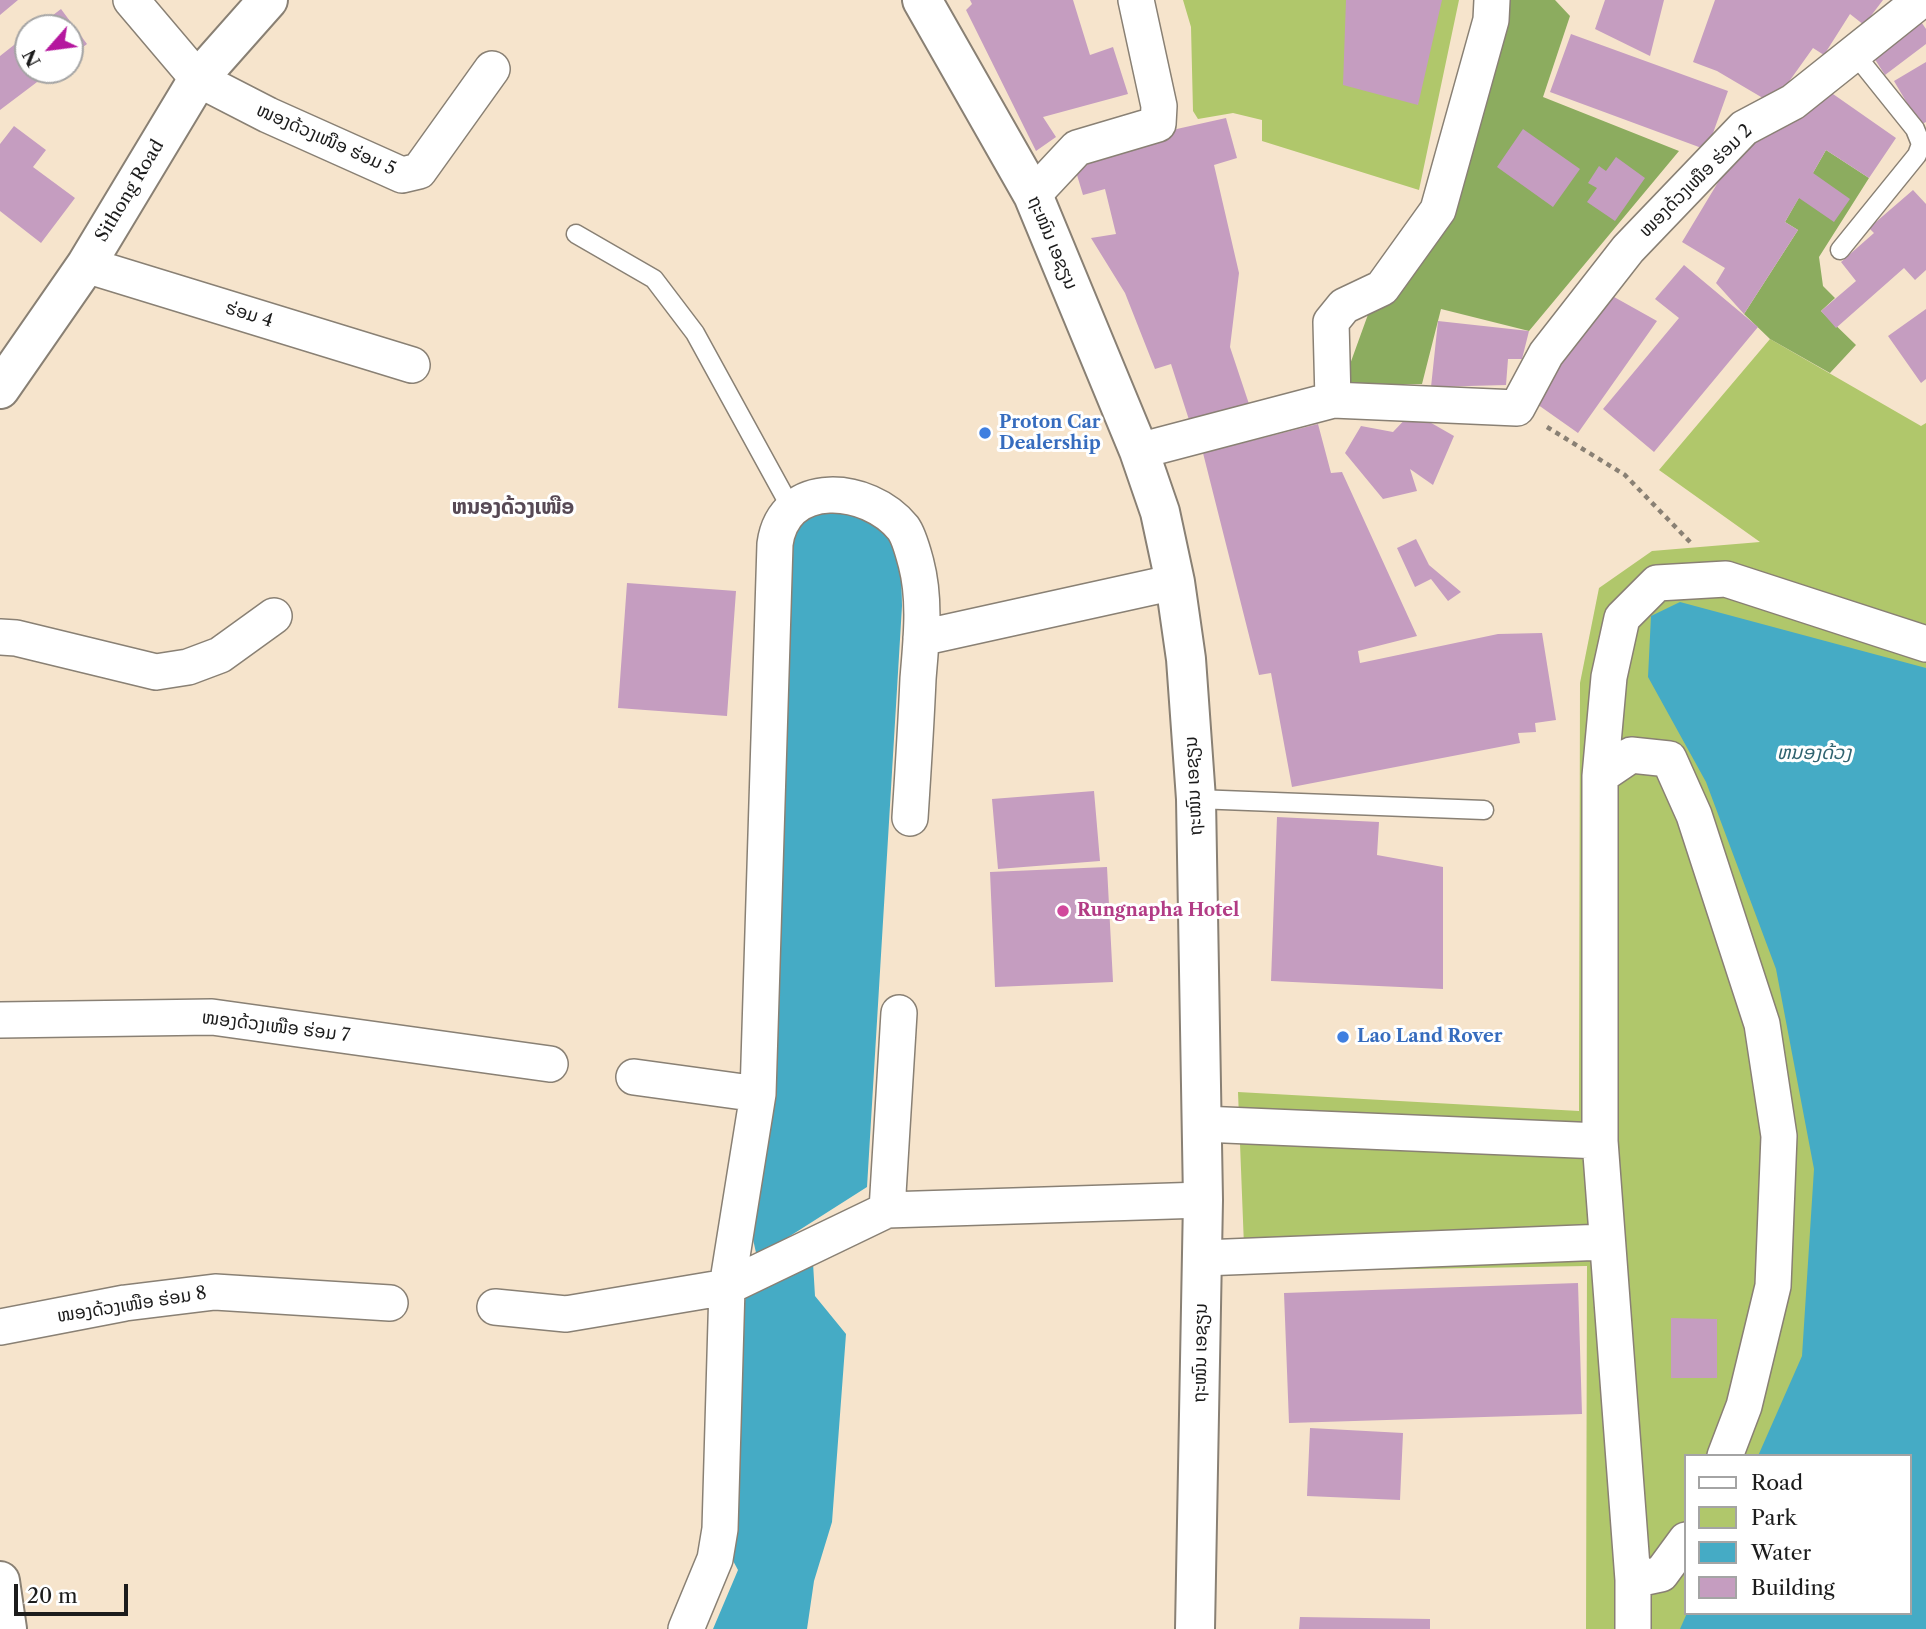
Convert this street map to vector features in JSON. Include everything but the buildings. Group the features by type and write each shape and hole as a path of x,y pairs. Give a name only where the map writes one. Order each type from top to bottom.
{"main road":[{"name":"Sithong Road","path":"0,389 86,265 198,79 268,0"},
{"name":"ຖະໜົນ ເອຊຽນ","path":"922,0 1033,195 1139,451 1160,512 1175,582 1186,659 1196,799 1203,1258 1195,1629"},
{"path":"0,1581 7,1629"}],"street":[{"path":"131,0 198,79"},
{"path":"1033,195 1077,148 1158,124 1159,106 1136,0"},
{"path":"1333,400 1331,322 1344,306 1382,288 1438,210 1491,20 1492,0"},
{"name":"ໜອງດ້ວງເໜືອ ຮ່ອມ 2","path":"1517,408 1546,354 1628,249 1744,128 1793,102 1921,0"},
{"name":"ໜອງດ້ວງເໜືອ ຮ່ອມ 5","path":"198,79 268,115 402,175 412,175 419,171 492,69"},
{"name":"ຮ່ອມ 4","path":"86,265 412,365"},
{"path":"1139,451 1333,400 1517,408"},
{"path":"686,1629 715,1559 720,1529 734,1284 758,1094 775,544 777,529 791,508 828,494 851,497 883,508 905,530 916,563 922,600 910,818"},
{"path":"1633,1629 1633,1580 1605,1242 1600,1141 1600,775 1609,677 1622,618 1657,583 1726,579 1926,645"},
{"path":"921,638 1175,582"},
{"path":"0,637 16,638 156,673 188,667 220,655 274,616"},
{"path":"1600,775 1631,755 1669,759 1694,815 1762,1024 1780,1136 1773,1286 1744,1406 1726,1454"},
{"path":"887,1210 898,1013"},
{"name":"ໜອງດ້ວງເໜືອ ຮ່ອມ 7","path":"0,1020 212,1017 550,1064"},
{"path":"634,1077 758,1094"},
{"path":"1202,1124 1600,1141"},
{"path":"495,1307 566,1314 734,1284 887,1210 1203,1200"},
{"path":"1203,1258 1605,1242"},
{"name":"ໜອງດ້ວງເໜືອ ຮ່ອມ 8","path":"0,1327 125,1303 215,1292 390,1303"},
{"path":"1633,1580 1661,1574 1685,1541"}],"lane":[{"path":"1840,250 1916,155 1921,144 1916,129 1854,53"},
{"path":"576,234 654,279 678,307 791,508"},
{"path":"1196,799 1484,810"}],"path":[{"path":"1517,408 1625,475 1726,579"}],"green space":[{"path":"1183,0 1459,0 1419,190 1262,141 1262,120 1233,113 1198,119 1193,111 1191,27"},
{"path":"1500,0 1555,0 1570,16 1543,97 1679,151 1529,331 1441,309 1422,384 1349,385 1349,367 1370,309 1447,218"},
{"path":"1826,150 1869,178 1819,257 1823,286 1835,298 1821,311 1856,345 1830,373 1770,339 1744,314 1798,230 1785,222"},
{"path":"1770,339 1921,426 1926,423 1926,1629 1586,1629 1587,1266 1245,1272 1238,1092 1579,1111 1580,683 1599,588 1652,551 1760,542 1659,470"}],"water":[{"path":"829,505 872,516 889,539 901,564 902,606 867,1187 757,1257 752,1235 794,523"},
{"name":"ຫນອງດ້ວງ","path":"1680,602 1926,668 1926,1629 1680,1629 1686,1615 1912,1615 1912,1454 1759,1454 1802,1356 1814,1169 1776,969 1706,782 1648,677 1651,616"},
{"path":"813,1263 815,1296 846,1334 832,1522 814,1581 807,1629 713,1629 738,1570 731,1557 739,1322 746,1297"}],"place":[{"name":"Proton Car Dealership","path":"985,433"},
{"name":"Rungnapha Hotel","path":"1063,911"},
{"name":"Lao Land Rover","path":"1343,1037"}],"district":[{"name":"ຫນອງດ້ວງເໜືອ","path":"513,508"}]}
